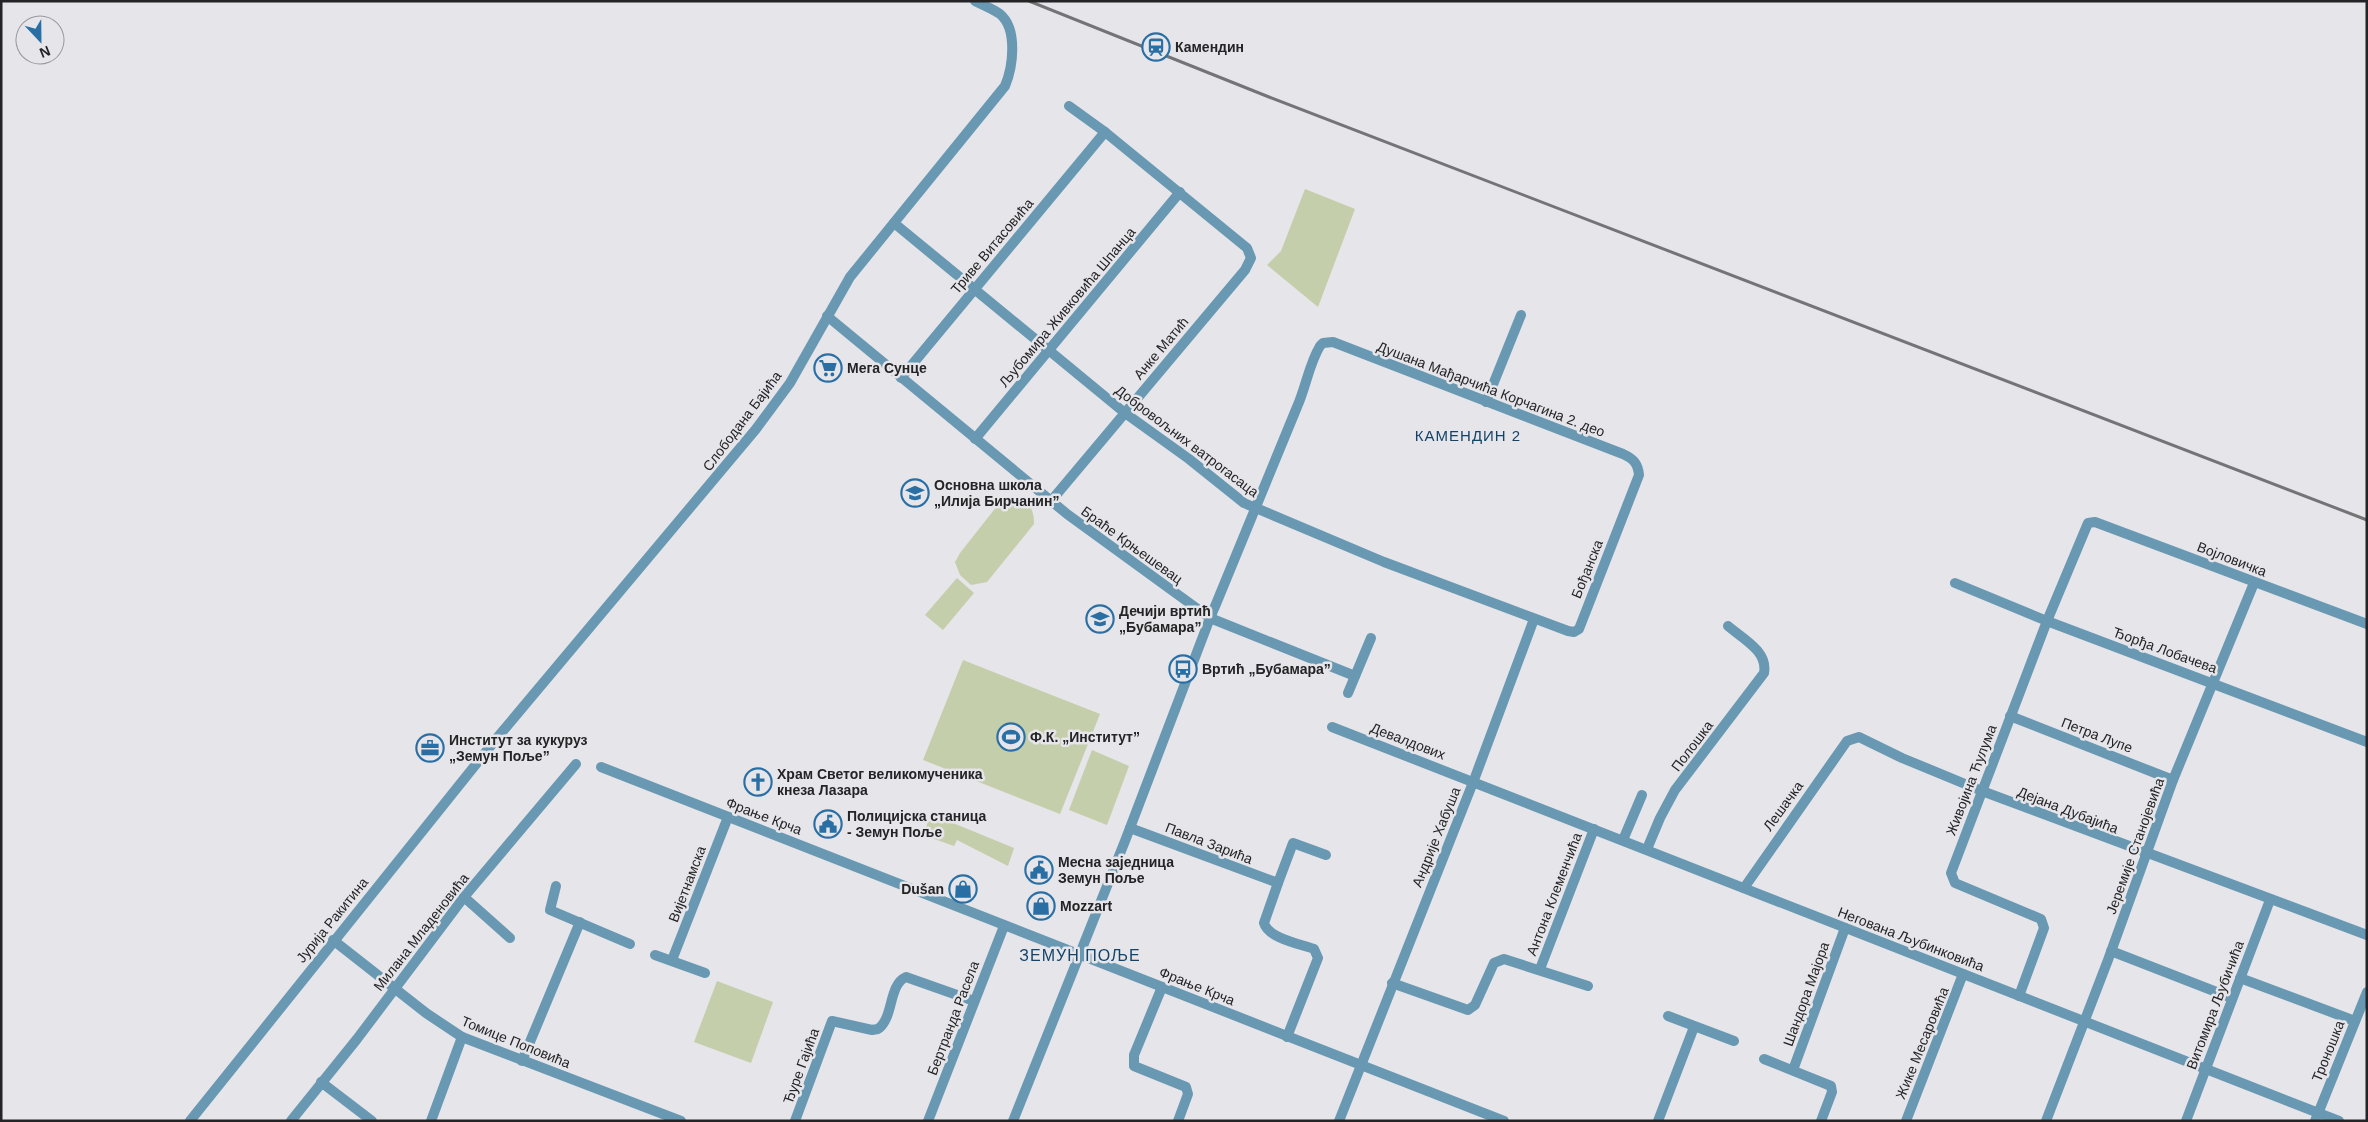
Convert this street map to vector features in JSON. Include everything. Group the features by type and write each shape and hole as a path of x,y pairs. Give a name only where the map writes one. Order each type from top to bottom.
{"street":[{"name":"Слободана Бајића","path":"497,738 756,429 790,382 850,277 1005,86 1011,65 1007,24 1001,15 975,1"},
{"path":"1069,106 1180,192"},
{"name":"Триве Витасовића","path":"901,378 1105,132"},
{"name":"Анке Матић","path":"1051,501 1245,270 1251,258 1247,248 1180,192"},
{"name":"Љубомира Живковића Шпанца","path":"975,439 1180,192"},
{"name":"Добровољних ватрогасаца","path":"894,223 1124,413 1189,459 1244,503 1384,562 1534,619"},
{"path":"1486,402 1521,315"},
{"name":"Браће Крњешевац","path":"827,316 1051,501 1210,618 1355,676"},
{"name":"Душана Мађарчића Корчагина 2. део","path":"1255,508 1299,404 1317,350 1323,343 1333,342 1624,454 1636,464 1638,475"},
{"name":"Бођанска","path":"1534,619 1568,631 1574,632 1579,629 1638,475"},
{"path":"1012,1121 1130,828 1210,618 1255,508"},
{"name":"Војловичка","path":"2088,523 2095,522 2367,624"},
{"name":"Живојина Ћулума","path":"2019,996 2044,928 2044,923 2041,919 1955,883 1951,876 2010,716 2088,523"},
{"name":"Ђорђа Лобачева","path":"1955,583 2047,621 2367,742"},
{"name":"Јеремије Станојевића","path":"2046,1121 2085,1021 2173,780 2215,683 2254,583"},
{"name":"Андрије Хабуша","path":"1339,1121 1392,983 1474,780 1534,619"},
{"name":"Полошка","path":"1647,849 1662,812 1675,790 1761,678 1765,664 1762,655 1728,626"},
{"path":"1348,693 1371,638"},
{"name":"Петра Лупе","path":"2010,716 2173,780"},
{"name":"Девалдових","path":"1332,727 1474,780"},
{"name":"Дејана Дубајића","path":"1847,741 1856,737 1863,739 1902,758 1982,791 2367,936"},
{"name":"Јурија Ракитина","path":"190,1121 333,940 497,738"},
{"name":"Лешачка","path":"1744,888 1847,741"},
{"name":"Милана Младеновића","path":"291,1121 464,897 576,764"},
{"name":"Фрање Крча","path":"601,767 1504,1121"},
{"name":"Негована Љубинковића","path":"1474,780 1845,928 2206,1068 2316,1117 2339,1121"},
{"path":"1623,840 1642,795"},
{"name":"Вијетнамска","path":"672,960 728,817"},
{"name":"Павла Зарића","path":"1130,828 1278,883"},
{"name":"Антона Клеменчића","path":"1540,969 1594,829"},
{"path":"1287,1037 1318,958 1314,949 1272,933 1265,927 1264,922 1292,844 1326,855"},
{"path":"556,886 550,910 630,944"},
{"path":"464,897 510,938"},
{"name":"Витомира Љубичића","path":"2186,1121 2270,900"},
{"path":"522,1061 580,922"},
{"name":"Бертранда Расела","path":"928,1121 1004,926"},
{"name":"Шандора Мајора","path":"1793,1070 1845,928"},
{"name":"Томице Поповића","path":"333,940 394,988 462,1037 681,1121"},
{"path":"2111,951 2232,998"},
{"path":"655,955 705,973"},
{"name":"Антона Клеменчића","path":"1392,983 1468,1010 1475,1005 1496,961 1508,959 1588,986"},
{"name":"Жике Месаровића","path":"1906,1121 1964,974"},
{"name":"Ђуре Гајића","path":"796,1121 832,1021 872,1030 878,1029 885,1020 900,982 906,977 974,1001"},
{"path":"2240,978 2355,1021"},
{"path":"1162,987 1134,1055 1133,1063 1134,1066 1186,1087 1188,1094 1178,1121"},
{"name":"Троношка","path":"2316,1117 2367,992"},
{"path":"1668,1016 1734,1041"},
{"path":"1658,1121 1694,1027"},
{"path":"431,1121 462,1037"},
{"name":"Шандора Мајора","path":"1764,1059 1831,1086 1832,1092 1821,1121"},
{"path":"322,1082 372,1121"}],"green space":[{"path":"1305,189 1355,209 1318,307 1267,265 1281,251"},
{"path":"1014,497 1023,500 1030,506 1034,524 987,582 971,585 960,575 955,562 1001,501"},
{"path":"957,578 974,593 943,630 925,615"},
{"name":"Ф.К. „Институт”","path":"963,660 1100,714 1060,814 923,760"},
{"path":"1092,750 1129,766 1107,825 1069,810"},
{"path":"931,814 1014,848 1008,866 957,840 954,846 923,835"},
{"path":"717,981 773,1002 751,1063 694,1042"}],"railway":[{"path":"1029,1 1269,97 2367,520"}],"place":[{"name":"Камендин","path":"1156,47"},
{"name":"Мега Сунце","path":"828,368"},
{"name":"Основна школа „Илија Бирчанин”","path":"915,493"},
{"name":"Дечији вртић „Бубамара”","path":"1100,619"},
{"name":"Вртић „Бубамара”","path":"1183,669"},
{"name":"Ф.К. „Институт”","path":"1011,737"},
{"name":"Институт за кукуруз „Земун Поље”","path":"430,748"},
{"name":"Храм Светог великомученика кнеза Лазара","path":"758,782"},
{"name":"Полицијска станица - Земун Поље","path":"828,824"},
{"name":"Месна заједница Земун Поље","path":"1039,870"},
{"name":"Dušan","path":"963,889"},
{"name":"Mozzart","path":"1041,906"}],"district":[{"name":"КАМЕНДИН 2","path":"1468,435"},
{"name":"ЗЕМУН ПОЉЕ","path":"1080,955"}]}
